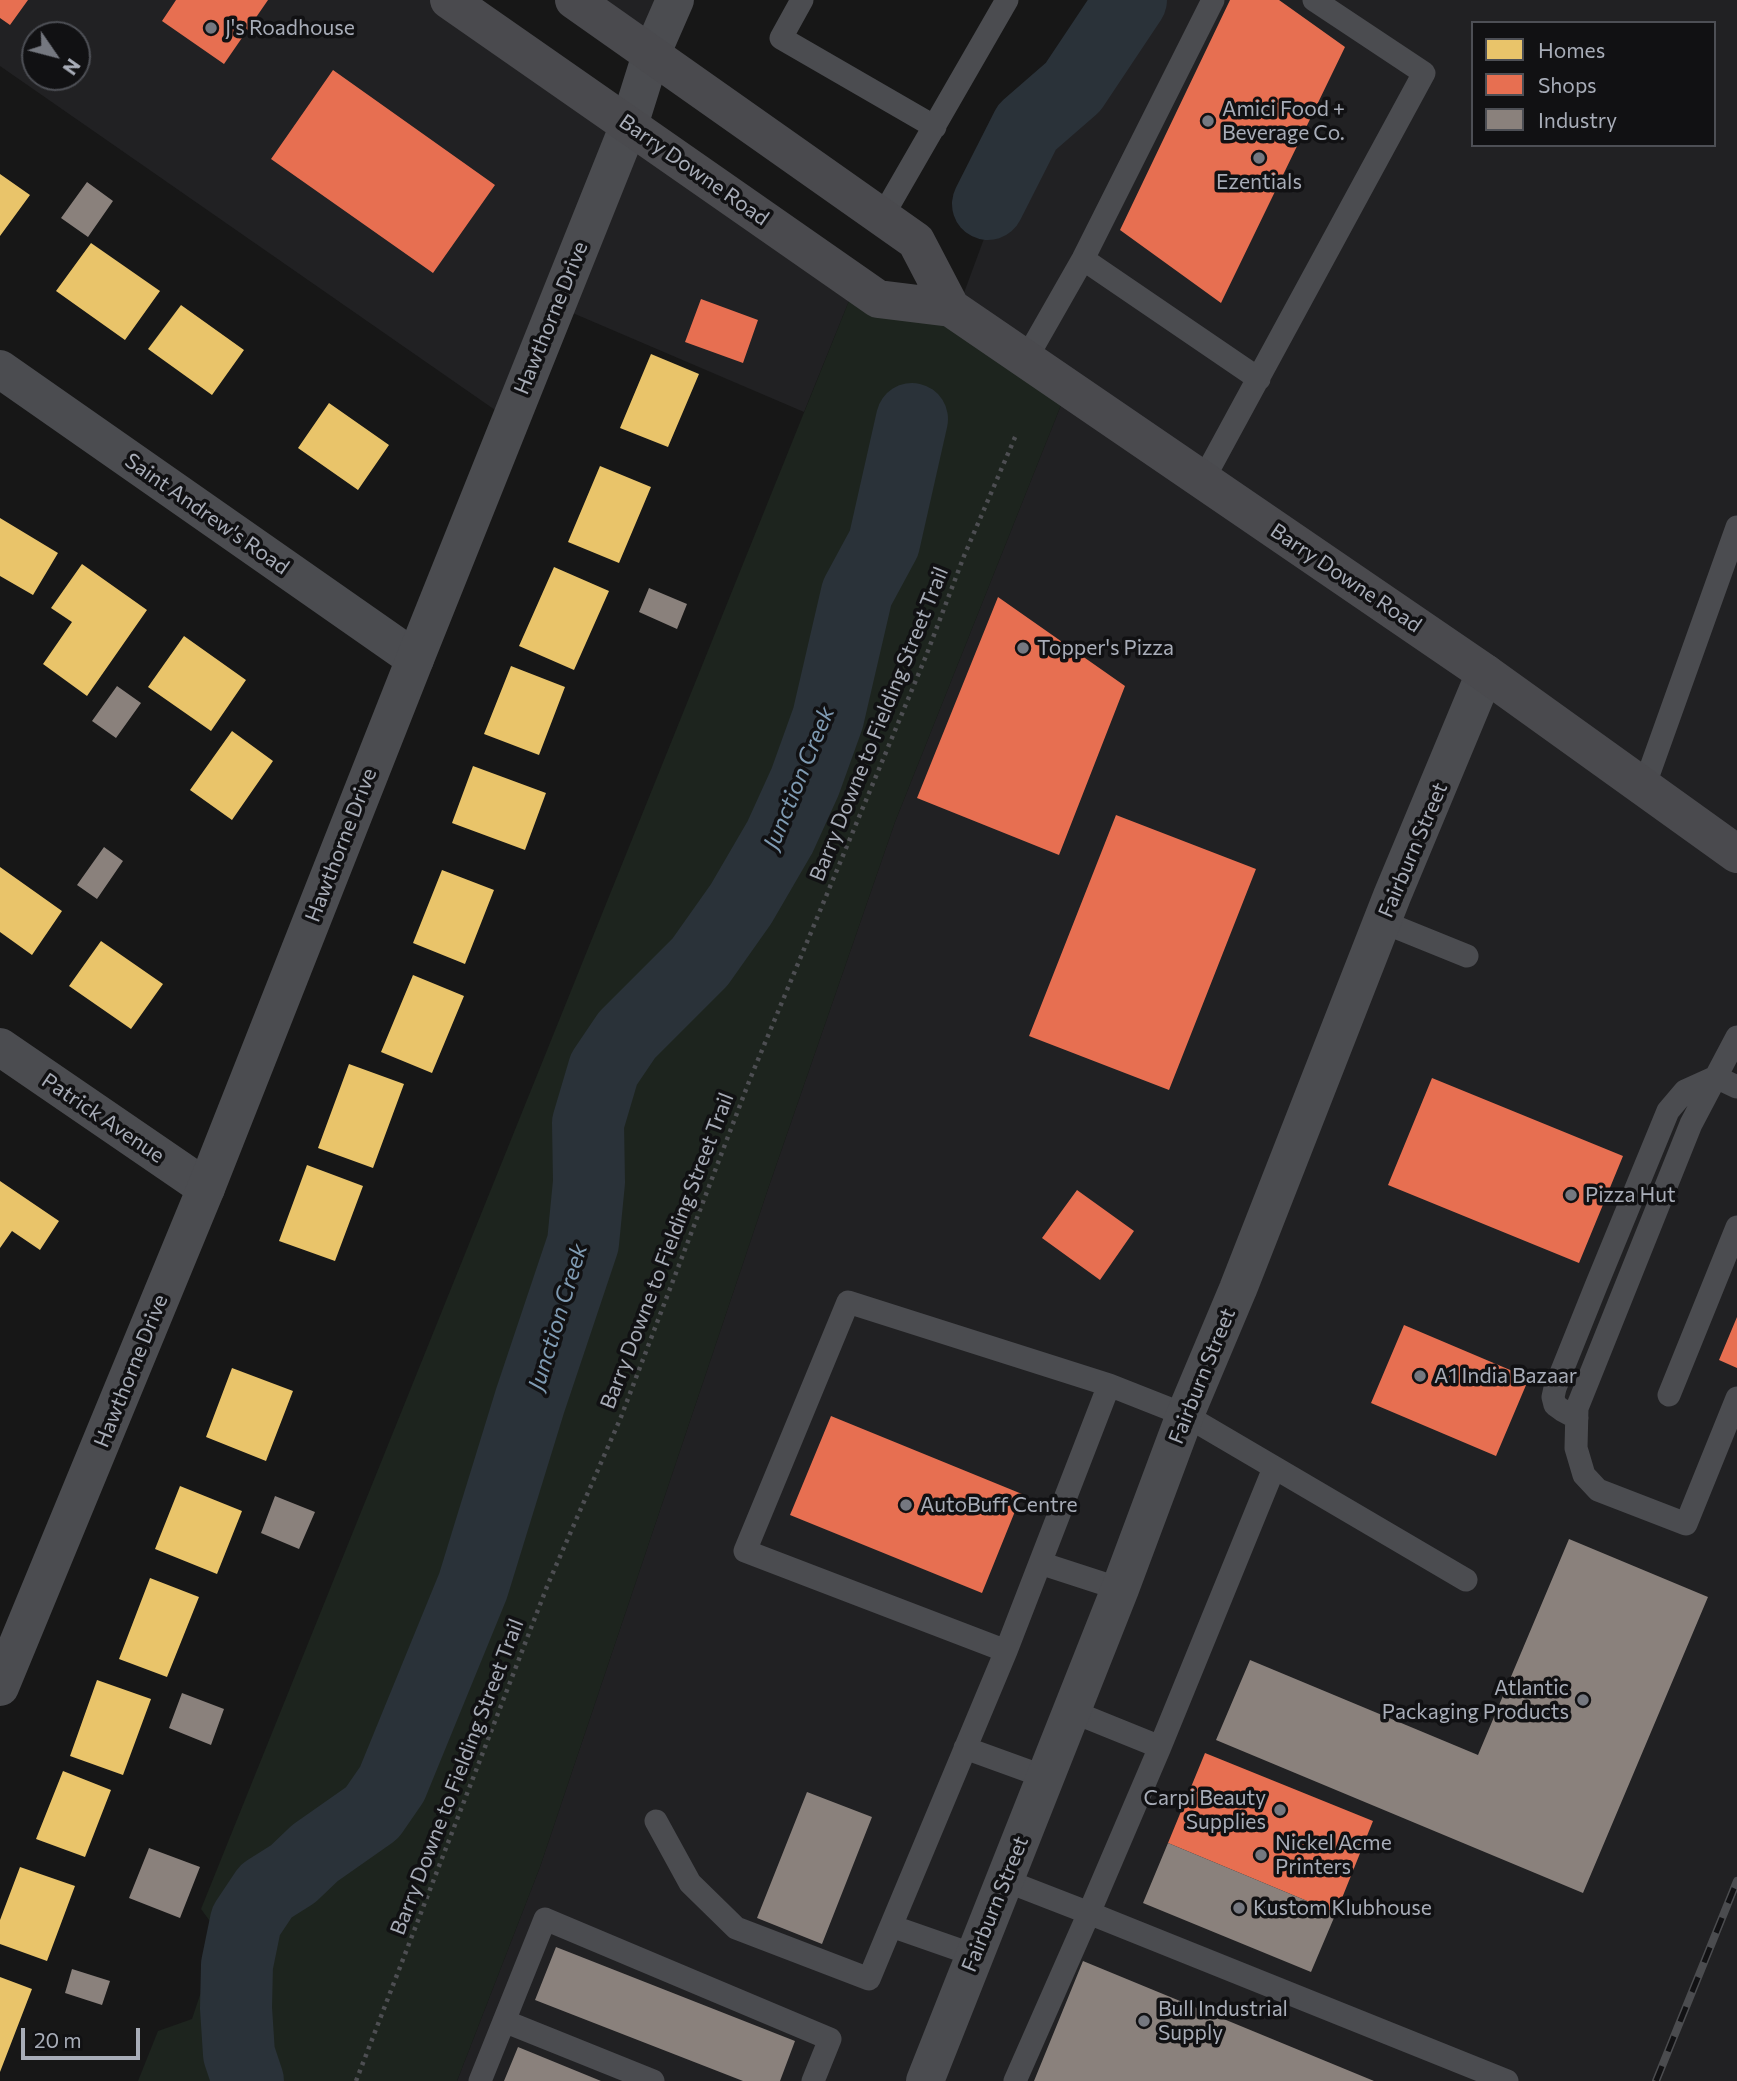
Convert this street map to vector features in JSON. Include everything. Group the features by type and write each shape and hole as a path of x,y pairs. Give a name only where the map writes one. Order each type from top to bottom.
{"main road":[{"name":"Barry Downe Road","path":"449,0 878,299 950,307"},
{"name":"Barry Downe Road","path":"574,0 915,241 950,307 1485,673 1737,854"}],"street":[{"name":"Hawthorne Drive","path":"0,1687 206,1188 629,125 651,55 675,0"},
{"name":"Saint Andrew's Road","path":"0,369 415,659"},
{"name":"Fairburn Street","path":"925,2081 1120,1588 1185,1415 1485,673"},
{"name":"Patrick Avenue","path":"0,1047 206,1188"}],"lane":[{"path":"802,0 781,38 934,127"},
{"path":"882,218 1007,0"},
{"path":"1026,359 1083,259 1213,0"},
{"path":"1203,480 1424,73 1314,0"},
{"path":"1083,259 1259,379"},
{"path":"1644,787 1737,527"},
{"path":"1383,922 1467,956"},
{"path":"1737,1037 1716,1076 1685,1091 1668,1111 1553,1397 1555,1405 1577,1418 1576,1448 1584,1475 1598,1490 1686,1524 1737,1398"},
{"path":"1716,1076 1737,1087"},
{"path":"1669,1395 1737,1227"},
{"path":"1006,1651 745,1551 848,1302 1109,1385 1185,1415 1466,1580"},
{"path":"656,1821 690,1883 736,1928 869,1979 1006,1651 1109,1385"},
{"path":"1014,2081 1160,1747 1274,1468"},
{"path":"1040,1563 1120,1588"},
{"path":"1071,1711 1160,1747"},
{"path":"965,1748 1045,1777"},
{"path":"1004,1880 1507,2081"},
{"path":"480,2081 545,1919 830,2039 813,2081"},
{"path":"891,1926 974,1955"},
{"path":"504,2021 653,2081"}],"path":[{"name":"Barry Downe to Fielding Street Trail","path":"356,2081 548,1584 621,1417 750,1079 926,656 964,555 1016,435"}],"shaded area":[{"path":"0,0 445,0 855,286 804,412 554,305 508,419 36,91 91,91 91,21 21,21 21,81 0,66"},
{"path":"580,0 671,0 651,51"},
{"path":"1128,0 1737,0 1737,2081 457,2081 540,1867 769,1186 895,822 1069,385 958,309 1026,125 1071,86"},
{"path":"855,286 958,309 1069,385 895,822 769,1186 540,1867 457,2081 138,2081 158,2031 192,2019 220,1935 201,1909"}],"building: Homes":[{"path":"0,174 30,195 0,236"},
{"path":"91,243 160,291 125,340 56,291"},
{"path":"181,305 244,350 212,395 148,349"},
{"path":"651,354 699,374 668,447 620,428"},
{"path":"329,403 389,445 358,490 298,448"},
{"path":"600,466 651,487 619,563 568,542"},
{"path":"0,518 58,553 33,595 0,576"},
{"path":"82,564 147,610 87,696 43,664 72,622 51,608"},
{"path":"554,567 609,591 574,670 519,646"},
{"path":"184,636 246,680 211,731 148,687"},
{"path":"511,666 565,687 539,755 484,734"},
{"path":"232,731 273,761 232,820 190,790"},
{"path":"473,766 546,793 525,850 452,823"},
{"path":"0,867 62,911 32,955 0,932"},
{"path":"442,870 494,890 465,964 413,943"},
{"path":"101,941 163,984 131,1029 69,986"},
{"path":"413,975 464,996 432,1073 381,1052"},
{"path":"349,1064 404,1084 373,1168 318,1148"},
{"path":"307,1165 363,1186 335,1261 279,1241"},
{"path":"0,1181 59,1221 40,1250 12,1231 0,1248"},
{"path":"232,1368 293,1391 266,1461 206,1437"},
{"path":"180,1486 242,1511 217,1574 155,1549"},
{"path":"150,1578 199,1597 167,1677 119,1659"},
{"path":"97,1680 151,1699 123,1775 70,1756"},
{"path":"63,1771 111,1790 85,1857 36,1839"},
{"path":"20,1867 75,1886 47,1961 0,1944 0,1920"},
{"path":"0,1977 32,1989 0,2072"}],"building: Shops":[{"path":"0,0 28,0 10,25 0,18"},
{"name":"J's Roadhouse","path":"176,0 268,0 224,64 162,21"},
{"path":"1230,0 1279,0 1345,47 1221,303 1120,230"},
{"path":"333,70 495,185 433,273 271,159"},
{"path":"701,299 758,320 743,363 685,342"},
{"path":"998,597 1125,686 1059,855 917,798"},
{"path":"1116,815 1256,869 1169,1090 1029,1036"},
{"path":"1432,1078 1623,1156 1579,1263 1388,1185"},
{"path":"1077,1190 1134,1231 1100,1280 1042,1238"},
{"path":"1737,1317 1737,1368 1719,1360"},
{"path":"1404,1325 1529,1378 1496,1456 1371,1403"},
{"name":"AutoBuff Centre","path":"831,1416 1022,1494 982,1593 790,1515"},
{"path":"1205,1753 1373,1821 1336,1913 1168,1843"}],"building: Industry":[{"path":"87,182 113,201 88,237 61,218"},
{"path":"649,588 687,604 677,629 639,612"},
{"path":"117,686 141,703 116,738 92,721"},
{"path":"104,847 123,861 97,899 77,885"},
{"path":"275,1496 315,1512 299,1549 261,1533"},
{"name":"Atlantic Packaging Products","path":"1569,1539 1708,1597 1583,1893 1216,1740 1250,1660 1478,1755"},
{"path":"182,1693 224,1709 211,1745 169,1728"},
{"path":"807,1792 872,1817 822,1944 757,1918"},
{"name":"Kustom Klubhouse","path":"1168,1843 1336,1913 1311,1972 1143,1903"},
{"path":"149,1848 200,1867 180,1918 129,1898"},
{"path":"556,1947 795,2041 780,2081 743,2081 535,2000"},
{"name":"Bull Industrial Supply","path":"1083,1961 1374,2081 1034,2081"},
{"path":"72,1969 110,1981 102,2005 65,1993"},
{"path":"518,2047 601,2081 504,2081"}],"waterway":[{"name":"Junction Creek","path":"988,204 1027,127 1073,87 1131,0"},
{"name":"Junction Creek","path":"248,2081 239,2054 236,2008 237,1965 246,1921 266,1891 293,1874 315,1853 372,1813 392,1784 473,1586 530,1401 583,1243 589,1182 588,1123 604,1069 627,1035 700,962 741,904 780,837 805,782 828,718 857,593 884,543 912,419"}],"railway":[{"path":"1656,2081 1737,1881"}],"place":[{"name":"J's Roadhouse","path":"211,28"},
{"name":"Amici Food + Beverage Co.","path":"1208,121"},
{"name":"Ezentials","path":"1259,158"},
{"name":"Topper's Pizza","path":"1023,648"},
{"name":"Pizza Hut","path":"1571,1195"},
{"name":"A1 India Bazaar","path":"1420,1376"},
{"name":"AutoBuff Centre","path":"906,1505"},
{"name":"Atlantic Packaging Products","path":"1583,1700"},
{"name":"Carpi Beauty Supplies","path":"1280,1810"},
{"name":"Nickel Acme Printers","path":"1261,1855"},
{"name":"Kustom Klubhouse","path":"1239,1908"},
{"name":"Bull Industrial Supply","path":"1144,2021"}]}
